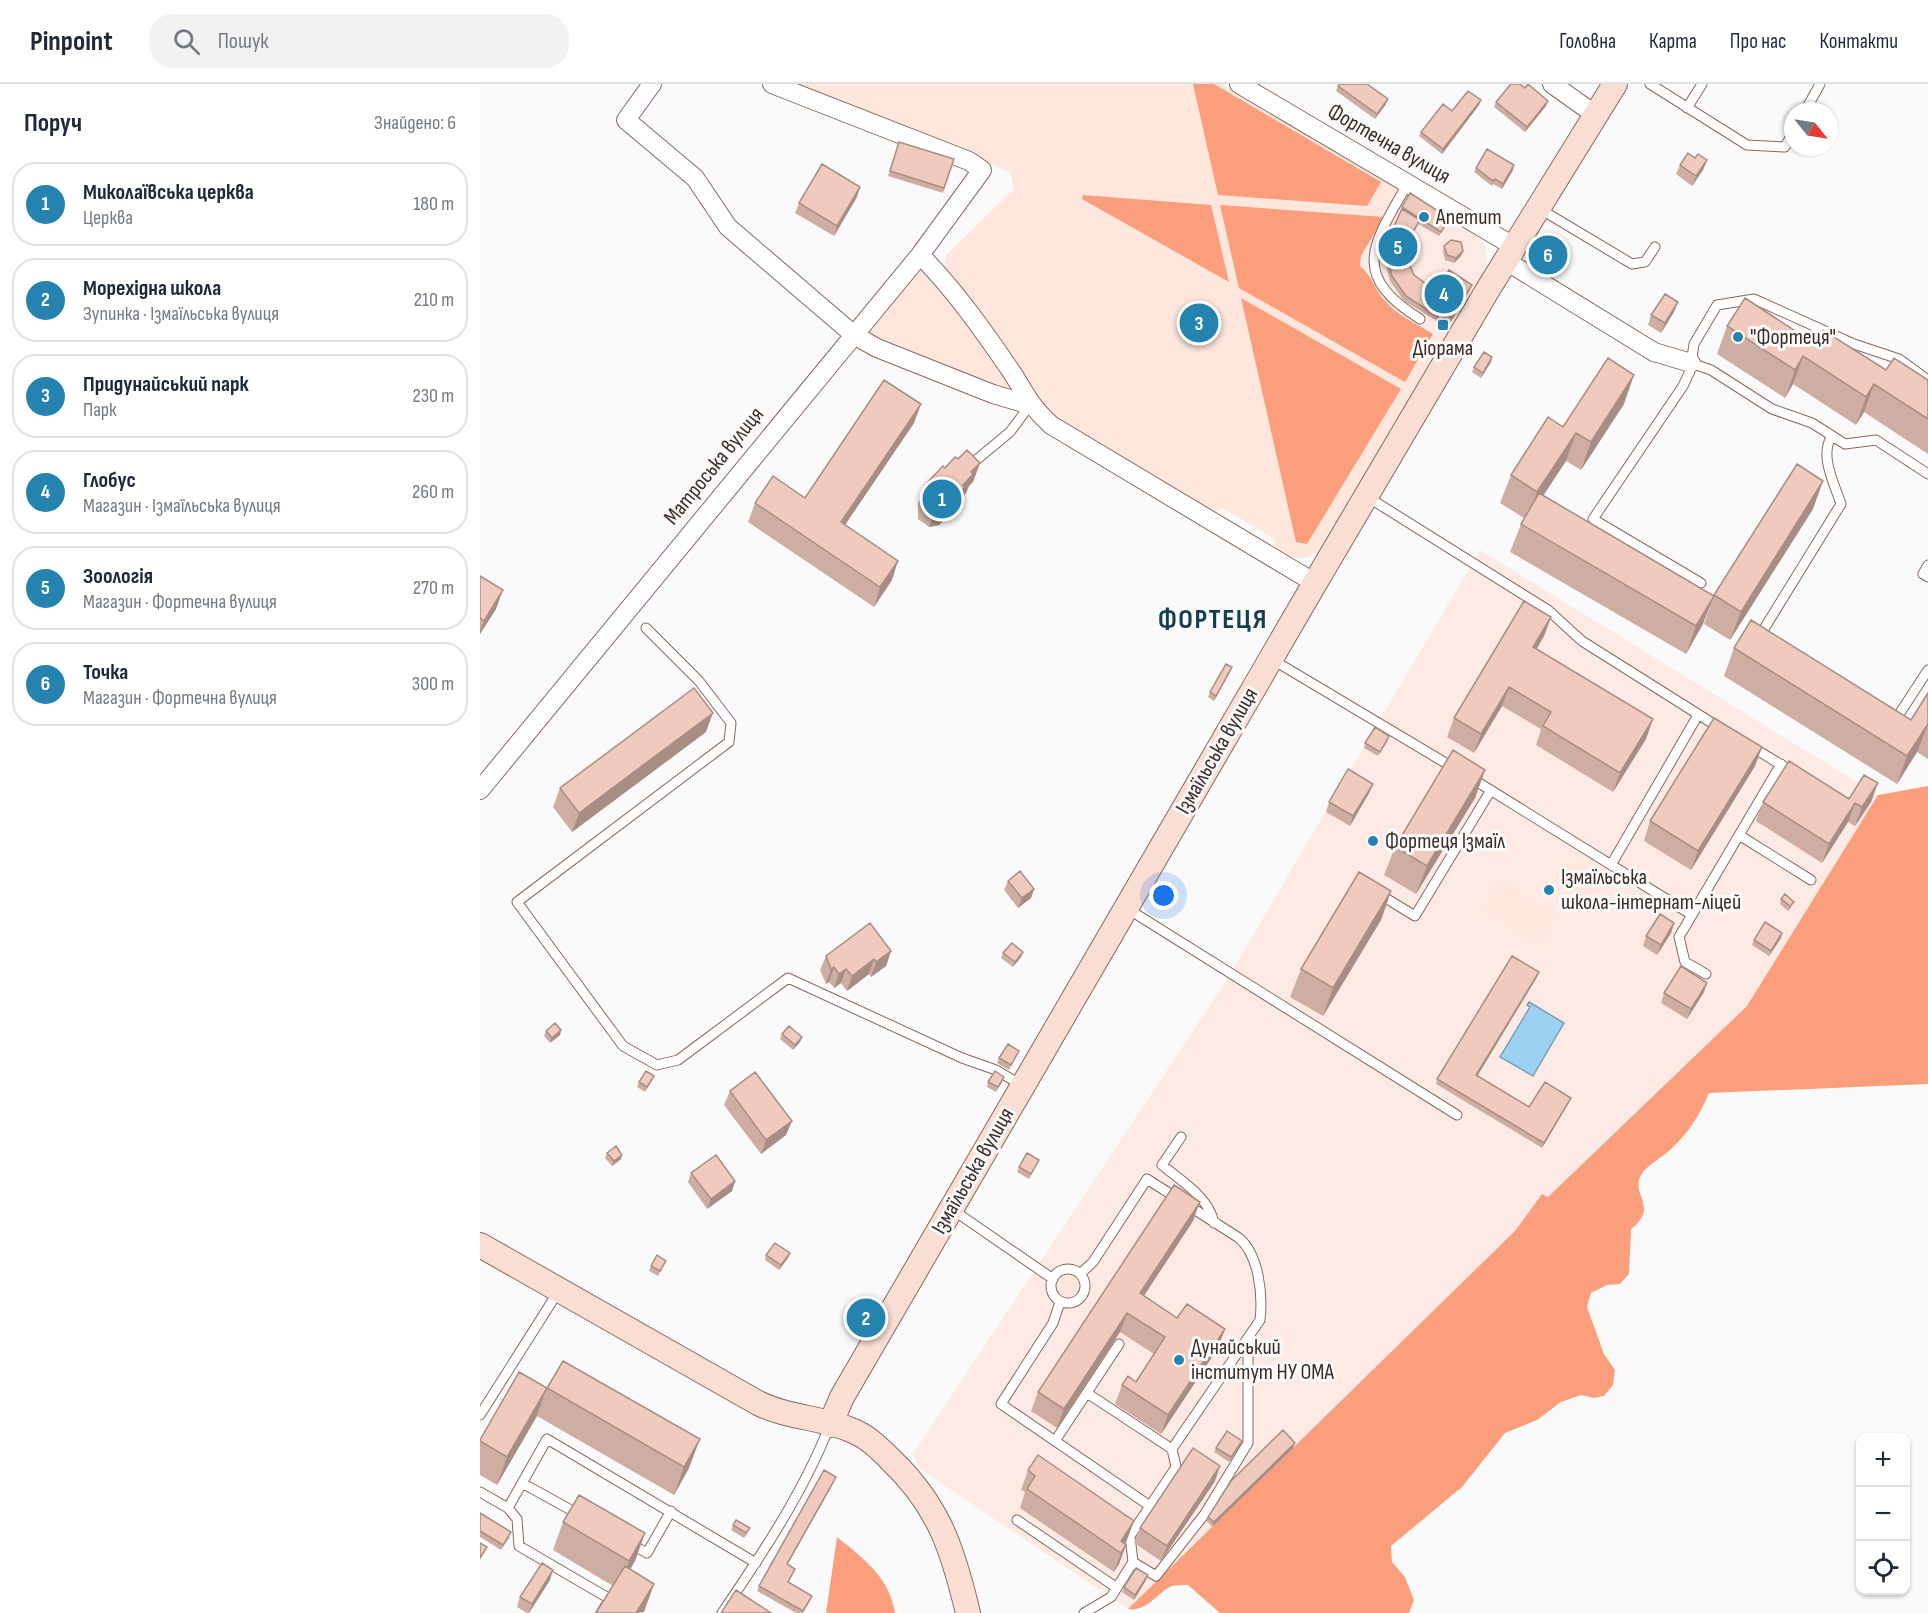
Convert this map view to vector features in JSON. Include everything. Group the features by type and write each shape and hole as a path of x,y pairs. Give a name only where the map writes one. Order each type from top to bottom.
{"street":[{"path":"652,84 626,120 695,178 728,227 854,335 877,348 1030,405 1075,441 1315,583"},
{"name":"Матроська вулиця","path":"480,790 920,255 982,170 969,160 772,84"},
{"name":"Фортечна вулиця","path":"1239,84 1408,183 1654,352 1691,363"},
{"path":"1552,84 1597,116"},
{"name":"Ізмаїльська вулиця","path":"830,1425 842,1396 1271,658 1511,254 1615,84"},
{"path":"920,255 941,276 1013,376 1030,405"},
{"path":"480,1245 758,1403 788,1415 850,1429 868,1440 899,1468 929,1504 952,1549 968,1613"}],"lane":[{"path":"1650,84 1747,145 1784,147"},
{"path":"1687,108 1702,84"},
{"path":"1810,102 1820,84"},
{"path":"1408,183 1380,230 1374,261 1385,291 1400,306 1420,319"},
{"path":"1539,209 1632,264 1645,262 1655,247"},
{"path":"1701,583 1593,519 1665,416 1687,379 1698,336 1717,305 1754,299 1854,344 1899,358 1928,380"},
{"path":"1691,363 1711,370 1772,409 1804,420 1849,445 1868,439 1876,440 1928,474"},
{"path":"967,468 1010,432 1030,405"},
{"path":"1767,642 1758,636 1840,504 1825,453 1826,444 1832,436"},
{"path":"1366,496 1548,610 1582,640 1725,731"},
{"path":"1928,565 1923,574 1928,577"},
{"path":"646,628 694,675 731,723 729,742 517,902 616,1039 649,1063 665,1064 678,1060 788,978 962,1058 996,1070 1023,1086"},
{"path":"1271,658 1491,790 1692,915"},
{"path":"1887,713 1896,719 1928,670"},
{"path":"1611,865 1698,715"},
{"path":"1744,742 1808,781"},
{"path":"1706,974 1685,962 1679,937 1780,764"},
{"path":"1374,891 1415,916 1491,790"},
{"path":"1739,835 1811,880"},
{"path":"1126,907 1457,1115"},
{"path":"1181,1137 1162,1165 1202,1200 1213,1215 1214,1223"},
{"path":"1080,1274 1093,1262 1147,1179 1245,1244 1253,1258 1261,1311 1260,1320 1172,1449"},
{"path":"951,1209 1053,1279"},
{"path":"1065,1269 1080,1274 1085,1284 1083,1294 1070,1303 1060,1302 1051,1289 1053,1279 1065,1269"},
{"path":"480,1415 559,1290"},
{"path":"1060,1302 1053,1323 1000,1404 1150,1506"},
{"path":"1133,1562 1156,1576 1204,1515 1245,1451 1250,1434 1248,1338"},
{"path":"1056,1441 1119,1344"},
{"path":"1084,1613 1111,1597 1117,1588 1133,1562 1130,1536 1176,1467 1172,1449 1087,1393"},
{"path":"722,1613 756,1563 813,1463 830,1425"},
{"path":"508,1508 548,1439 756,1563"},
{"path":"522,1483 585,1518"},
{"path":"480,1492 508,1508 517,1519 519,1546 610,1599 601,1613"},
{"path":"626,1541 647,1553 671,1511"},
{"path":"1017,1520 1117,1588"}],"shaded area":[{"path":"797,84 1221,84 1400,189 1361,256 1360,266 1368,274 1387,304 1444,341 1319,551 1303,558 1292,557 1281,552 1276,549 1273,538 1223,508 1211,513 1059,418 1040,398 944,266 947,254 1014,189 1010,172"},
{"path":"1193,84 1214,84 1381,182 1367,206 1218,195"},
{"path":"1400,189 1473,232 1484,244 1487,261 1482,276 1444,341 1387,304 1374,285 1370,273 1360,266 1361,256"},
{"path":"1083,195 1211,205 1229,282 1082,199"},
{"path":"1220,205 1384,217 1361,256 1360,266 1390,306 1433,334 1405,382 1239,288"},
{"path":"915,268 928,269 1010,385 1005,392 868,337 867,326"},
{"path":"1241,298 1401,389 1307,544 1296,542"},
{"path":"1480,550 1878,795 1747,1006 1548,1197 1542,1194 1516,1231 1128,1609 920,1469 913,1454 1226,981"},
{"path":"1928,786 1928,1084 1709,1093 1697,1117 1682,1138 1646,1168 1641,1175 1639,1189 1644,1207 1639,1221 1631,1229 1629,1274 1620,1284 1607,1285 1591,1293 1587,1307 1604,1354 1615,1370 1613,1385 1604,1396 1594,1398 1581,1395 1561,1402 1537,1420 1505,1433 1462,1487 1391,1546 1392,1562 1405,1577 1414,1600 1409,1613 1220,1613 1188,1585 1172,1586 1141,1608 1128,1609 1515,1231 1542,1194 1548,1197 1747,1006 1878,795"},
{"path":"1567,858 1605,882 1593,902 1555,878"},
{"path":"1499,879 1559,914 1540,947 1480,911"},
{"path":"1068,1274 1073,1275 1079,1281 1079,1291 1073,1297 1068,1298 1063,1297 1057,1291 1056,1286 1057,1281 1063,1275"},
{"path":"837,1537 865,1561 881,1579 895,1613 826,1613"}],"water":[{"path":"1529,1002 1564,1023 1533,1076 1500,1057 1530,1007 1527,1005"}],"building":[{"path":"1340,84 1367,84 1388,99 1377,114 1338,86"},
{"path":"1511,84 1520,84 1525,88 1528,84 1548,101 1527,127 1496,102"},
{"path":"1468,91 1481,100 1443,149 1421,132 1443,104 1452,111"},
{"path":"899,142 954,159 944,188 890,171"},
{"path":"1487,149 1514,165 1503,184 1495,179 1493,181 1476,168"},
{"path":"1688,153 1695,158 1698,154 1707,160 1696,176 1680,165"},
{"path":"822,164 860,187 837,226 799,203"},
{"name":"Апетит","path":"1410,193 1449,218 1441,232 1402,207"},
{"path":"1402,209 1420,220 1407,242 1407,259 1414,275 1436,291 1449,270 1472,285 1452,318 1441,311 1438,317 1406,296 1392,276 1386,253 1387,241"},
{"path":"1451,240 1461,242 1463,251 1456,258 1447,255 1444,246"},
{"path":"1549,240 1558,246 1550,261 1540,255"},
{"path":"1665,294 1678,302 1665,323 1651,315"},
{"path":"1745,298 1815,344 1823,330 1886,370 1894,358 1928,380 1928,419 1874,384 1866,397 1803,356 1795,370 1727,326"},
{"path":"1484,352 1492,357 1483,373 1474,367"},
{"path":"1608,358 1634,375 1591,442 1576,433 1537,492 1511,475 1548,417 1563,427"},
{"path":"884,380 921,404 841,522 898,561 880,587 755,503 773,476 805,498"},
{"path":"967,450 980,463 971,472 973,474 963,485 965,487 946,506 936,508 925,500 925,485 943,466 945,468 955,457 958,459"},
{"path":"1797,464 1823,481 1741,612 1714,595"},
{"path":"1539,493 1714,596 1696,626 1521,524"},
{"path":"480,576 503,590 484,621 480,618"},
{"path":"1524,601 1551,617 1533,647 1653,719 1620,773 1543,726 1551,712 1509,687 1481,734 1454,718"},
{"path":"1751,620 1911,720 1928,693 1928,724 1907,756 1734,648"},
{"path":"1226,664 1232,667 1216,696 1210,692"},
{"path":"694,688 713,713 579,813 560,788"},
{"path":"1714,718 1762,747 1698,851 1650,821"},
{"path":"1375,727 1389,736 1380,752 1365,743"},
{"path":"1453,750 1485,770 1427,866 1395,847"},
{"path":"1789,761 1849,799 1864,775 1878,783 1862,807 1855,803 1829,844 1763,802"},
{"path":"1348,769 1373,784 1353,816 1329,802"},
{"path":"1020,871 1034,889 1022,898 1008,881"},
{"path":"1359,872 1391,891 1333,988 1301,969"},
{"path":"1785,894 1794,902 1790,906 1781,899"},
{"path":"1660,914 1674,923 1661,945 1646,936"},
{"path":"1765,922 1782,933 1771,951 1754,940"},
{"path":"870,923 891,951 876,962 874,959 852,976 846,969 839,974 834,967 831,969 826,956"},
{"path":"1012,943 1023,952 1015,962 1003,953"},
{"path":"1512,956 1539,972 1476,1075 1529,1107 1545,1082 1571,1098 1544,1143 1437,1079"},
{"path":"1681,966 1707,983 1691,1009 1664,993"},
{"path":"555,1023 561,1030 552,1038 546,1031"},
{"path":"789,1026 802,1037 795,1045 782,1034"},
{"path":"1008,1044 1019,1051 1011,1065 999,1058"},
{"path":"646,1071 654,1076 647,1087 639,1082"},
{"path":"995,1071 1004,1077 998,1087 988,1082"},
{"path":"755,1072 792,1121 766,1140 730,1091"},
{"path":"616,1146 622,1155 614,1161 607,1153"},
{"path":"1027,1153 1039,1160 1031,1174 1019,1167"},
{"path":"716,1155 735,1181 711,1199 691,1173"},
{"path":"1174,1185 1200,1202 1140,1293 1177,1318 1187,1304 1225,1329 1168,1415 1122,1385 1128,1376 1136,1382 1165,1337 1127,1313 1064,1409 1038,1392"},
{"path":"775,1243 790,1253 781,1265 766,1255"},
{"path":"657,1255 666,1261 660,1271 651,1266"},
{"path":"563,1361 700,1439 684,1467 547,1388"},
{"path":"519,1372 547,1388 507,1457 480,1440"},
{"path":"1283,1430 1295,1443 1214,1522 1208,1517 1231,1481"},
{"path":"1227,1431 1242,1441 1231,1457 1216,1448"},
{"path":"1193,1448 1220,1466 1167,1546 1140,1528"},
{"path":"1038,1455 1134,1521 1121,1541 1126,1545 1121,1553 1027,1489 1035,1476 1028,1470"},
{"path":"824,1470 836,1477 787,1564 795,1569 788,1582 812,1596 803,1611 759,1586"},
{"path":"579,1495 645,1533 629,1561 563,1522"},
{"path":"480,1513 511,1532 503,1545 480,1531"},
{"path":"736,1520 750,1528 746,1533 733,1525"},
{"path":"480,1543 487,1547 480,1558"},
{"path":"542,1563 553,1570 532,1604 520,1597"},
{"path":"625,1566 654,1584 636,1613 596,1613"},
{"path":"1136,1568 1148,1575 1135,1595 1124,1587"},
{"path":"736,1590 771,1613 721,1613"}],"place":[{"name":"Апетит","path":"1424,217"},
{"name":"Зоологія","path":"1398,247"},
{"name":"Точка","path":"1548,255"},
{"name":"Глобус","path":"1444,294"},
{"name":"Придунайський парк","path":"1199,323"},
{"name":"Діорама","path":"1443,325"},
{"name":"\"Фортеця\"","path":"1738,337"},
{"name":"Миколаївська церква","path":"942,499"},
{"name":"Фортеця Ізмаїл","path":"1373,841"},
{"name":"Ізмаїльська школа-інтернат-ліцей","path":"1549,890"},
{"name":"Морехідна школа","path":"866,1318"},
{"name":"Дунайський інститут НУ ОМА","path":"1179,1360"}],"district":[{"name":"ФОРТЕЦЯ","path":"1213,619"}]}
